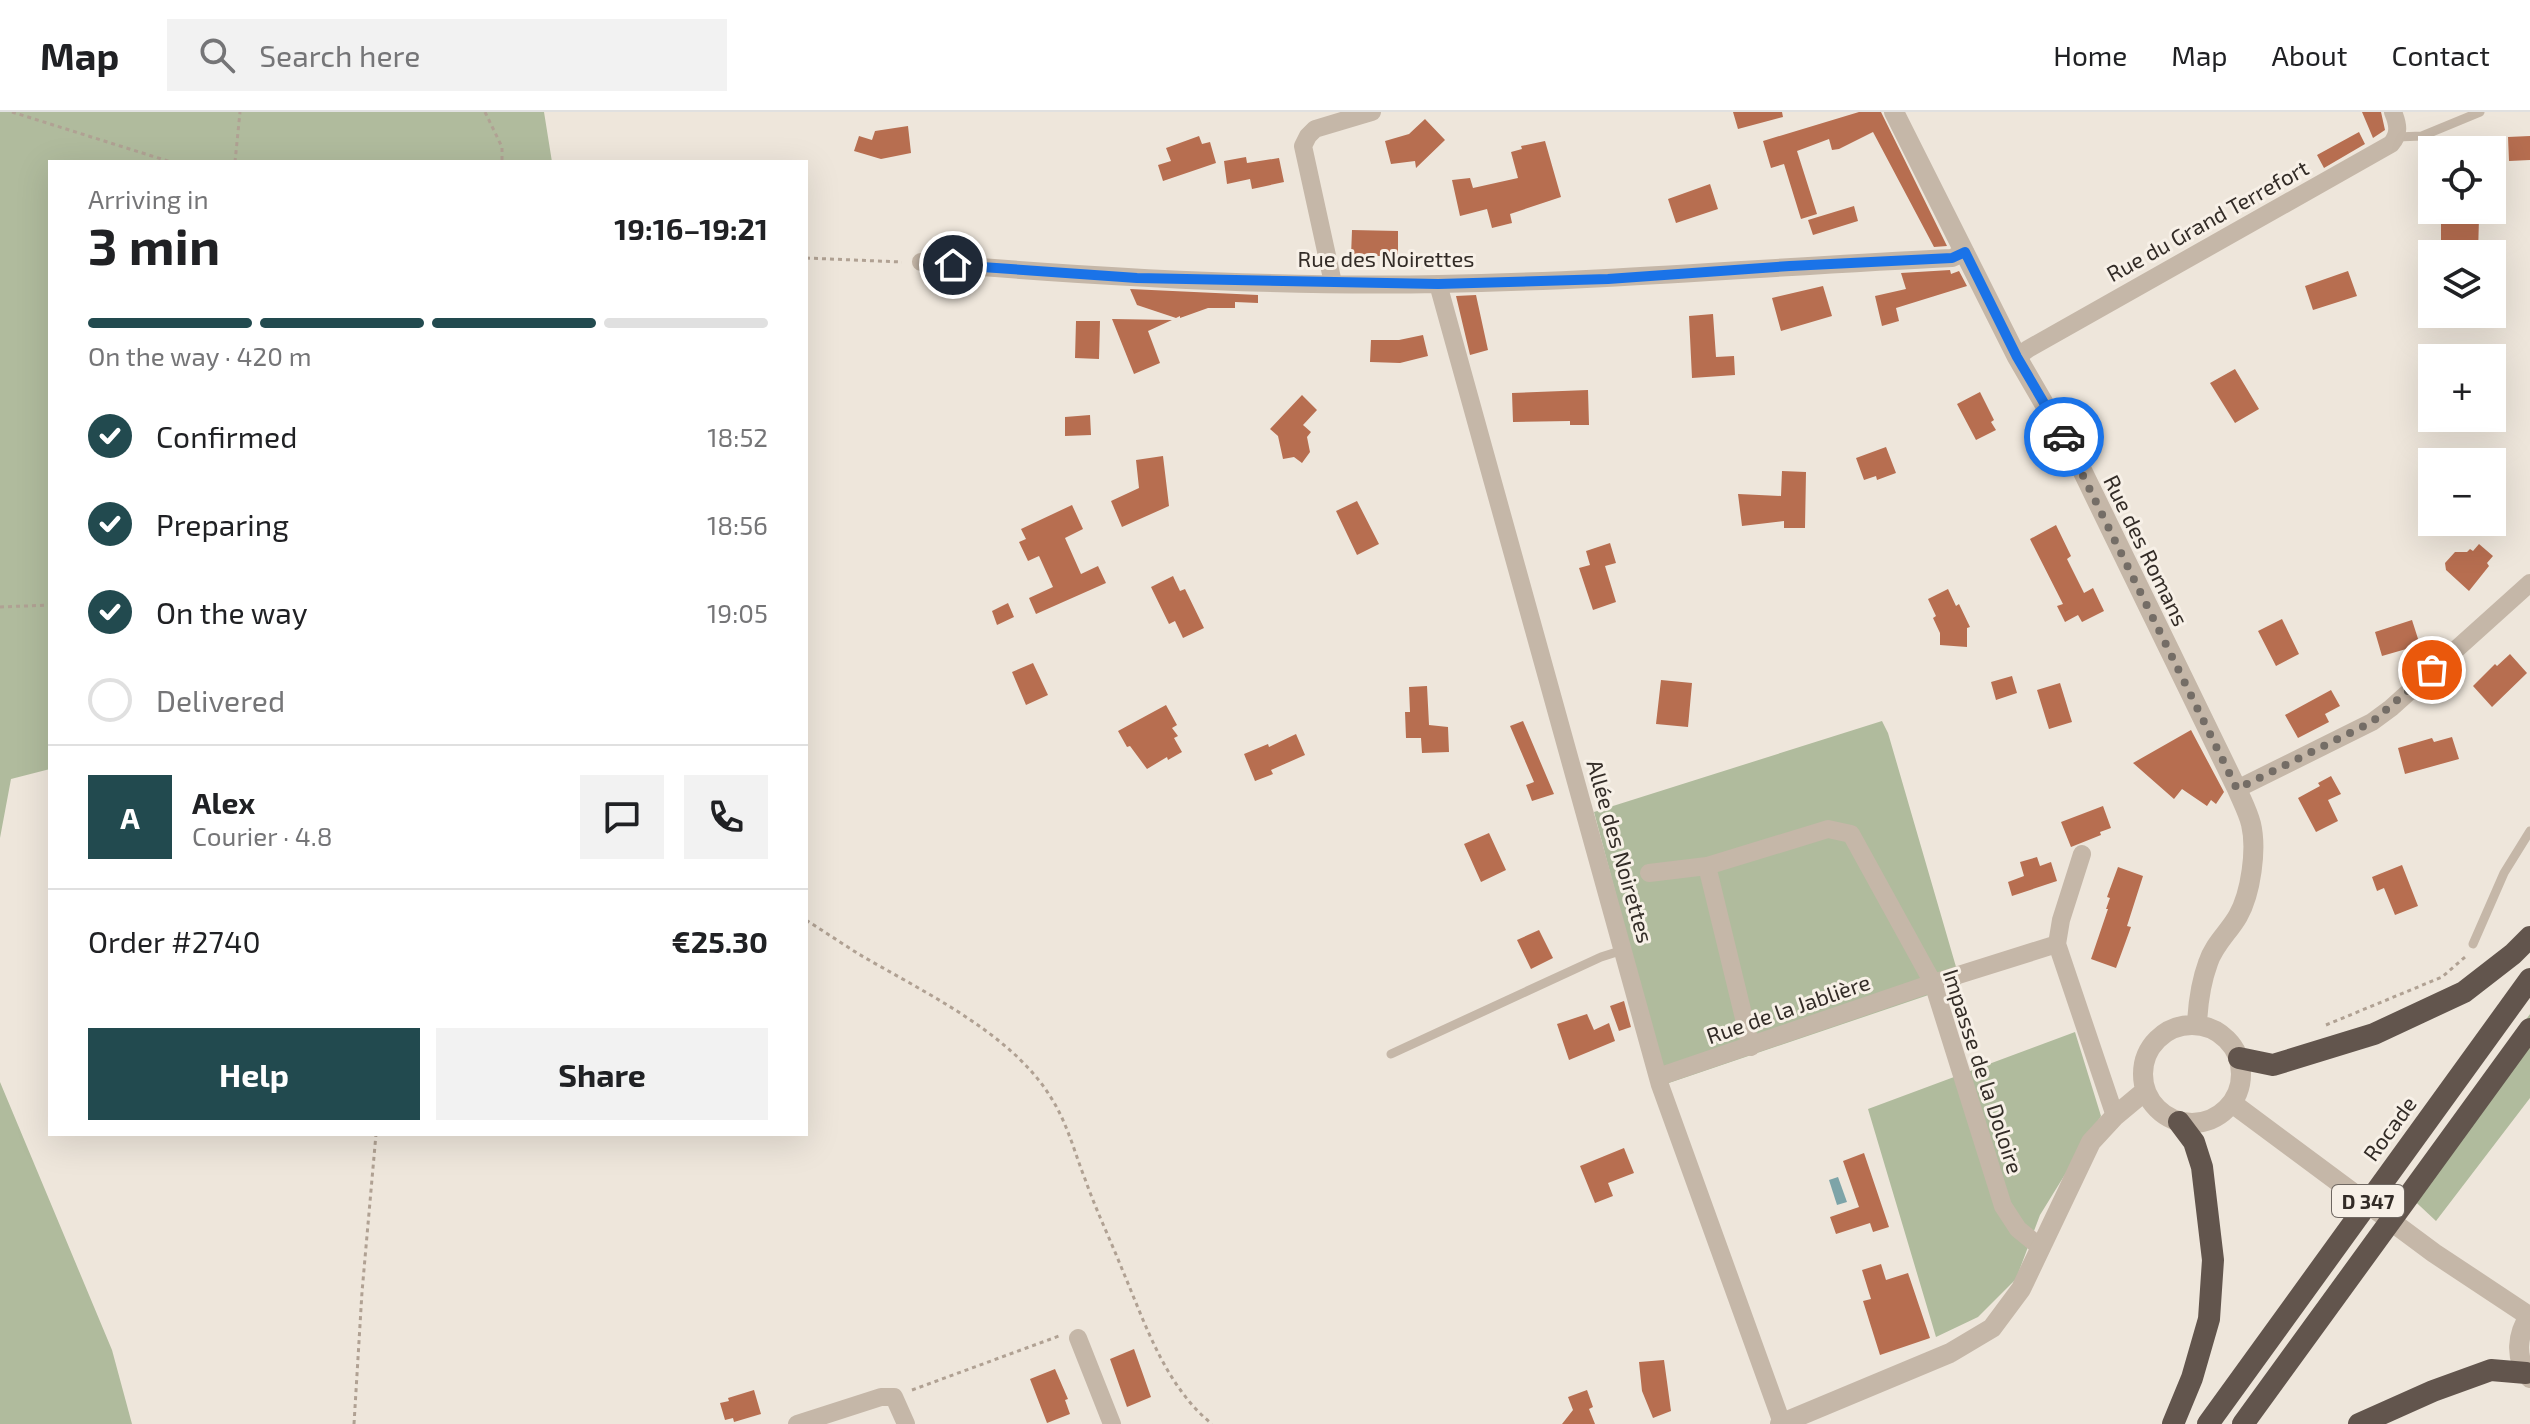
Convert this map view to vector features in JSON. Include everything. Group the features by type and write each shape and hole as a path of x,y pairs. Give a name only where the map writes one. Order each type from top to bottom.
{"highway":[{"path":"2239,1058 2273,1065 2374,1034 2464,992 2530,937"},
{"name":"Rocade","path":"2208,1424 2530,979"},
{"name":"D 347","path":"2243,1424 2530,1029"},
{"path":"2173,1424 2192,1378 2209,1319 2213,1260 2202,1167 2194,1142 2179,1122"},
{"path":"2359,1424 2433,1391 2491,1370 2528,1375"}],"street":[{"path":"1333,283 1303,146 1315,129 1372,112"},
{"name":"Rue des Romans","path":"1894,112 2017,357 2079,464 2237,789 2251,824 2254,855 2249,884 2239,914 2209,960 2197,1024"},
{"path":"2393,112 2397,137"},
{"name":"Rue du Grand Terrefort","path":"2017,357 2391,144 2397,137"},
{"name":"Rue des Noirettes","path":"921,262 1137,278 1438,284 1672,275 1952,258 1965,252"},
{"name":"Allée des Noirettes","path":"1438,284 1658,1077 1781,1424"},
{"path":"2237,789 2372,722 2530,583"},
{"name":"Impasse de la Doloire","path":"1649,873 1707,866 1828,829 1851,834 1933,983 2003,1206 2018,1229 2040,1247"},
{"path":"2082,854 2061,920 2057,944 2115,1116"},
{"path":"1707,866 1751,1047"},
{"name":"Rue de la Jablière","path":"1658,1077 2057,944"},
{"path":"2197,1024 2211,1028 2233,1045 2239,1058 2242,1074 2232,1103 2221,1114 2208,1120 2179,1122 2165,1116 2153,1105 2145,1091 2142,1075 2144,1058 2152,1043 2180,1025 2197,1024"},
{"path":"1781,1424 1950,1353 1992,1328 2021,1289 2091,1142 2115,1116 2145,1091"},
{"path":"2232,1103 2434,1253 2529,1315 2521,1329 2518,1344 2520,1359 2528,1375"},
{"path":"1078,1338 1112,1424"},
{"path":"797,1424 881,1397 894,1397 906,1424"}],"lane":[{"path":"2397,137 2422,136 2480,112"},
{"path":"2473,944 2504,873 2530,831"},
{"path":"1391,1054 1601,957 1623,950"}],"path":[{"path":"12,112 165,160"},
{"path":"235,160 240,112"},
{"path":"485,112 502,147 502,160"},
{"path":"808,258 921,262"},
{"path":"0,607 48,605"},
{"path":"808,921 971,1021 997,1040 1036,1077 1064,1120 1096,1208 1164,1364 1182,1393 1198,1413 1212,1424"},
{"path":"2315,1030 2442,977 2456,967 2473,944"},
{"path":"354,1424 376,1136"},
{"path":"894,1397 1065,1334 1078,1338"}],"green space":[{"path":"0,112 544,112 552,160 48,160 48,770 11,779 0,838"},
{"path":"1882,721 1961,984 1666,1084 1594,812"},
{"path":"2530,1014 2530,1098 2436,1221 2404,1191"},
{"path":"2075,1032 2101,1116 2040,1215 2016,1279 1978,1317 1936,1337 1868,1109"},
{"path":"0,1082 112,1350 132,1424 0,1424"}],"water":[{"path":"1838,1177 1847,1202 1837,1205 1829,1180"}],"building":[{"path":"1733,112 1782,112 1783,117 1738,129"},
{"path":"1859,112 1881,112 1947,246 1934,247 1873,132 1839,149 1832,150 1829,139 1797,151 1817,214 1801,219 1784,164 1771,168 1763,141"},
{"path":"2362,112 2381,112 2385,130 2373,138"},
{"path":"1425,119 1445,140 1416,168 1415,161 1391,164 1385,141 1409,134"},
{"path":"908,126 911,153 881,159 854,151 859,136 872,140 875,131"},
{"path":"2359,132 2365,144 2324,168 2317,155"},
{"path":"1199,136 1202,144 1210,142 1216,163 1163,181 1158,165 1171,161 1166,148"},
{"path":"2530,136 2530,160 2509,161 2508,137"},
{"path":"1545,141 1561,197 1510,214 1512,223 1492,228 1487,209 1460,216 1452,180 1470,178 1473,188 1518,178 1511,152 1522,149 1521,146"},
{"path":"1246,157 1247,163 1279,158 1284,182 1252,189 1250,179 1227,184 1224,161"},
{"path":"1710,184 1718,209 1676,223 1668,199"},
{"path":"1854,206 1858,221 1813,235 1808,220"},
{"path":"2441,224 2479,224 2478,240 2441,240"},
{"path":"1352,230 1398,231 1398,256 1351,256"},
{"path":"1950,270 1951,274 1959,271 1967,286 1896,308 1899,321 1882,326 1875,296 1906,289 1901,273"},
{"path":"2348,271 2357,296 2313,310 2305,286"},
{"path":"1823,286 1832,316 1781,331 1772,298"},
{"path":"1130,289 1258,295 1258,303 1235,302 1235,308 1208,308 1176,318 1137,305"},
{"path":"1476,295 1488,350 1470,355 1456,296"},
{"path":"1713,314 1716,357 1734,356 1735,375 1692,378 1689,316"},
{"path":"1112,319 1172,320 1148,331 1160,363 1134,374"},
{"path":"1076,321 1100,321 1099,359 1075,358"},
{"path":"1423,335 1428,356 1400,363 1370,362 1371,340 1399,340"},
{"path":"2235,369 2259,409 2235,423 2210,383"},
{"path":"1588,390 1589,425 1570,425 1570,421 1513,422 1512,393"},
{"path":"1980,392 1996,430 1976,440 1957,404"},
{"path":"1302,395 1317,410 1303,425 1311,432 1307,437 1310,452 1302,463 1294,457 1283,459 1278,436 1270,429"},
{"path":"1090,415 1091,435 1065,436 1065,417"},
{"path":"1886,447 1896,473 1877,480 1876,476 1864,480 1856,458"},
{"path":"1163,456 1169,506 1122,527 1111,501 1139,488 1136,460"},
{"path":"1782,471 1806,472 1805,528 1784,528 1784,521 1742,526 1738,494 1781,496"},
{"path":"1357,501 1379,544 1357,555 1336,511"},
{"path":"1072,505 1083,529 1065,538 1081,574 1098,566 1106,583 1036,614 1029,598 1053,587 1039,556 1028,561 1019,542 1026,539 1021,529"},
{"path":"2056,525 2071,556 2067,559 2084,593 2093,588 2104,611 2082,622 2078,615 2065,622 2057,606 2063,604 2030,539"},
{"path":"1610,543 1616,563 1605,566 1616,602 1593,610 1579,568 1590,565 1586,551"},
{"path":"2479,544 2493,556 2469,591 2446,570 2445,563 2455,552 2473,551"},
{"path":"1173,576 1180,591 1185,589 1204,628 1183,638 1175,621 1169,624 1151,587"},
{"path":"1948,589 1970,627 1967,628 1967,647 1940,645 1940,633 1933,618 1936,616 1928,599"},
{"path":"1008,603 1014,617 997,625 992,611"},
{"path":"2282,619 2299,654 2276,666 2258,631"},
{"path":"2412,620 2420,645 2382,656 2375,632"},
{"path":"2510,654 2527,673 2492,707 2473,686"},
{"path":"1033,663 1048,695 1026,705 1012,672"},
{"path":"2012,676 2017,693 1996,700 1991,682"},
{"path":"1661,680 1692,683 1688,727 1656,724"},
{"path":"2060,683 2072,722 2049,729 2037,690"},
{"path":"1427,686 1429,725 1448,727 1449,752 1422,753 1421,738 1406,738 1405,712 1410,712 1409,687"},
{"path":"2331,690 2340,706 2325,714 2329,722 2298,738 2285,715"},
{"path":"1166,705 1177,725 1172,728 1178,736 1174,738 1182,752 1147,769 1130,746 1127,747 1118,731"},
{"path":"1523,721 1554,794 1532,801 1526,785 1534,782 1510,726"},
{"path":"2191,730 2224,792 2216,804 2211,800 2207,806 2182,789 2174,799 2133,763"},
{"path":"1296,734 1305,755 1255,781 1244,754 1268,744 1269,747"},
{"path":"2452,737 2459,759 2405,774 2398,748 2432,738 2434,742"},
{"path":"2331,776 2341,794 2328,800 2338,821 2316,832 2298,798"},
{"path":"2103,806 2111,828 2071,847 2061,822"},
{"path":"1489,833 1506,870 1481,882 1464,844"},
{"path":"2037,857 2040,866 2051,862 2057,881 2012,896 2008,882 2024,876 2020,862"},
{"path":"2402,865 2418,906 2395,915 2384,888 2377,891 2372,877"},
{"path":"2118,867 2143,876 2127,926 2131,927 2116,968 2091,959"},
{"path":"1539,930 1553,958 1531,969 1517,940"},
{"path":"1624,1001 1631,1027 1619,1031 1610,1006"},
{"path":"1587,1014 1594,1030 1609,1023 1615,1041 1569,1060 1557,1024"},
{"path":"1624,1148 1634,1173 1608,1183 1613,1196 1595,1203 1580,1166"},
{"path":"1864,1153 1889,1227 1873,1232 1870,1223 1836,1234 1830,1217 1859,1207 1843,1161"},
{"path":"1881,1264 1886,1280 1908,1273 1930,1338 1880,1355 1863,1301 1871,1299 1862,1270"},
{"path":"1134,1349 1151,1397 1127,1407 1110,1359"},
{"path":"1664,1360 1671,1411 1653,1418 1642,1391 1639,1362"},
{"path":"1055,1369 1068,1399 1065,1400 1070,1414 1047,1423 1030,1379"},
{"path":"754,1390 761,1414 734,1422 733,1418 725,1420 720,1403"},
{"path":"1587,1390 1593,1407 1589,1409 1595,1424 1562,1424 1573,1410 1568,1397"}],"way so far":[{"path":"2064,437 2237,789 2372,722 2432,670"}],"route":[{"path":"953,265 1137,278 1438,284 1608,279 1952,258 1965,252 2017,357 2064,437"}]}
